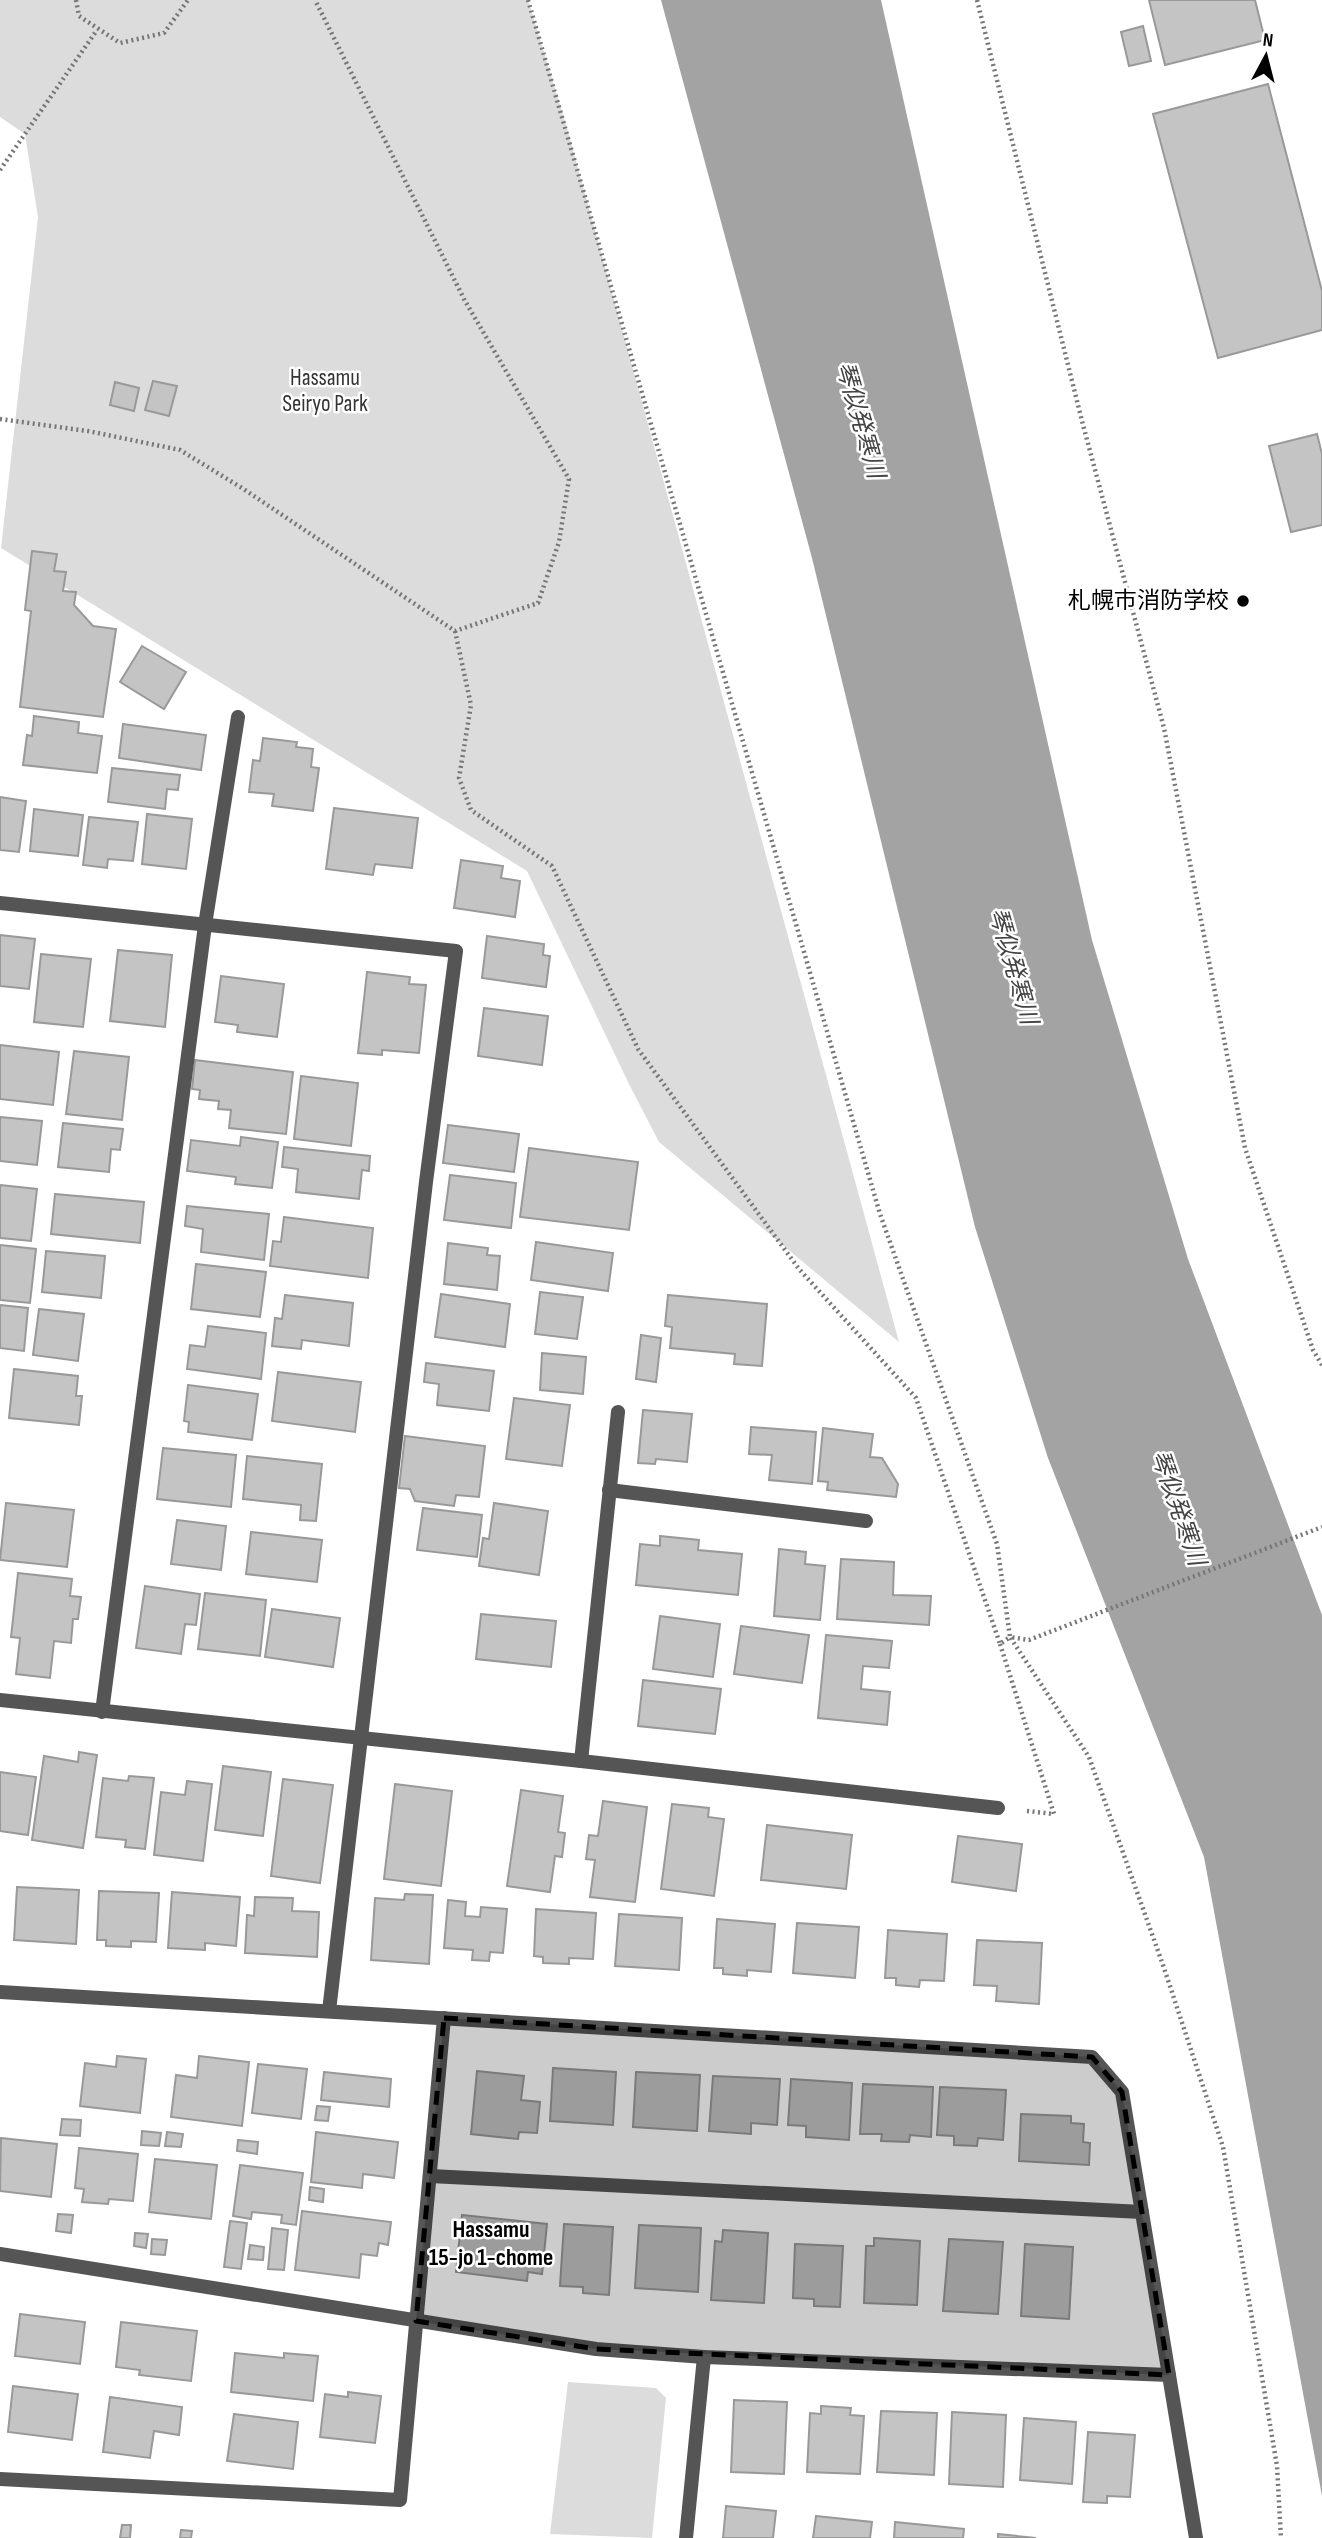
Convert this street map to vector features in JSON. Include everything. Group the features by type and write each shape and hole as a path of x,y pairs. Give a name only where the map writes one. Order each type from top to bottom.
{"street":[{"path":"102,1712 205,925 238,717"},
{"path":"0,902 456,951 426,1182 329,2011"},
{"path":"581,1761 618,1412"},
{"path":"609,1490 866,1521"},
{"path":"0,1700 998,1808"},
{"path":"0,1992 1093,2057 1122,2092 1196,2538"},
{"path":"0,2479 400,2500 444,2018"},
{"path":"430,2176 1142,2212"},
{"path":"0,2255 596,2349 704,2357 1169,2375"},
{"path":"686,2538 704,2357"}],"path":[{"path":"76,0 79,16 120,43 164,33 188,0"},
{"path":"315,0 465,301 569,479 559,542 538,603 455,631"},
{"path":"528,0 880,1214 997,1544 1010,1637 1089,1757 1163,1965 1223,2147 1277,2466 1281,2538"},
{"path":"977,0 1082,421 1164,728 1245,1147 1313,1350 1322,1365"},
{"path":"0,170 97,30"},
{"path":"0,419 88,431 180,450 242,488 455,631 471,705 459,778 471,810 552,866 638,1049 799,1269 916,1398 1000,1644 1054,1814 998,1808"},
{"path":"1000,1644 1010,1637 1029,1640 1322,1527"}],"highlighted area":[{"path":"444,2018 1092,2057 1122,2092 1169,2375 596,2349 416,2321"}],"green space":[{"name":"Hassamu Seiryo Park","path":"0,0 528,0 567,128 899,1342 659,1142 527,871 1,548 38,217 25,134 0,117"},
{"path":"568,2382 656,2388 666,2398 652,2538 550,2534"}],"water":[{"name":"琴似発寒川","path":"661,0 881,0 1092,940 1188,1259 1322,1615 1322,2496 1204,1857 1048,1458 975,1227 812,558"}],"building":[{"path":"1149,0 1255,0 1265,40 1165,65"},
{"path":"1143,26 1151,61 1129,66 1121,32"},
{"path":"1268,84 1322,291 1322,330 1218,358 1153,114"},
{"path":"153,381 177,386 169,416 145,410"},
{"path":"115,382 139,388 134,411 110,405"},
{"path":"1317,434 1322,454 1322,525 1291,532 1269,446"},
{"path":"32,551 57,554 54,571 66,572 63,591 76,592 74,605 93,626 116,629 103,717 20,707 31,611 25,610"},
{"path":"142,646 186,672 164,709 120,682"},
{"path":"34,716 79,722 78,733 102,736 97,773 23,765 27,735 32,736"},
{"path":"123,724 206,735 201,770 119,758"},
{"path":"263,738 297,742 296,747 313,749 311,767 319,768 313,811 272,806 274,794 249,792 253,760 260,761"},
{"path":"112,768 180,775 178,790 167,789 165,809 108,802"},
{"path":"0,797 26,801 19,852 0,850"},
{"path":"334,808 418,818 412,868 375,864 373,875 326,869"},
{"path":"34,809 83,815 78,856 30,851"},
{"path":"147,814 192,819 186,869 142,864"},
{"path":"89,817 138,822 133,861 108,859 107,868 83,865"},
{"path":"461,860 503,866 501,878 520,881 515,917 454,908"},
{"path":"0,935 35,939 29,989 0,986"},
{"path":"487,936 544,944 543,955 550,956 546,987 482,978"},
{"path":"118,950 172,955 165,1027 110,1021"},
{"path":"41,954 91,959 83,1027 34,1022"},
{"path":"367,972 410,977 409,984 426,985 419,1053 382,1050 382,1055 358,1053"},
{"path":"221,976 284,984 277,1037 237,1032 238,1025 215,1022"},
{"path":"484,1008 548,1016 542,1065 478,1056"},
{"path":"0,1045 59,1052 53,1105 0,1099"},
{"path":"74,1051 129,1057 122,1120 66,1114"},
{"path":"195,1060 293,1072 286,1134 229,1128 231,1110 218,1109 219,1101 199,1099 200,1090 192,1089"},
{"path":"301,1076 358,1083 351,1146 294,1139"},
{"path":"0,1117 42,1121 37,1165 0,1161"},
{"path":"63,1123 123,1129 120,1150 111,1149 109,1172 58,1167"},
{"path":"448,1125 519,1134 514,1172 443,1163"},
{"path":"241,1137 278,1142 272,1188 235,1184 236,1177 187,1171 191,1140 240,1146"},
{"path":"284,1147 370,1156 369,1171 362,1170 359,1199 296,1192 298,1169 282,1167"},
{"path":"529,1148 638,1162 629,1230 520,1217"},
{"path":"450,1175 516,1183 511,1228 444,1220"},
{"path":"0,1185 37,1189 31,1241 0,1238"},
{"path":"55,1194 144,1202 140,1243 51,1234"},
{"path":"187,1206 269,1214 264,1260 201,1252 203,1229 185,1226"},
{"path":"284,1217 373,1228 368,1278 270,1266 273,1241 281,1242"},
{"path":"536,1242 613,1253 608,1291 531,1280"},
{"path":"448,1243 488,1248 487,1255 500,1256 497,1290 444,1284"},
{"path":"0,1245 36,1249 30,1303 0,1300"},
{"path":"46,1251 105,1256 101,1298 42,1292"},
{"path":"196,1264 266,1272 260,1317 191,1309"},
{"path":"540,1292 583,1297 577,1339 535,1334"},
{"path":"441,1294 510,1304 505,1347 435,1337"},
{"path":"285,1295 353,1303 349,1346 302,1340 301,1349 272,1346 275,1318 282,1319"},
{"path":"668,1295 767,1304 762,1366 734,1364 735,1354 670,1348 672,1327 665,1326"},
{"path":"0,1305 28,1308 24,1351 0,1348"},
{"path":"39,1309 84,1314 78,1361 33,1355"},
{"path":"208,1326 266,1333 261,1379 187,1369 190,1345 205,1347"},
{"path":"641,1335 661,1338 656,1382 636,1379"},
{"path":"542,1353 586,1357 583,1394 540,1390"},
{"path":"426,1363 494,1371 489,1411 437,1405 439,1384 424,1382"},
{"path":"14,1369 78,1376 76,1396 82,1396 79,1425 9,1418"},
{"path":"278,1372 361,1382 355,1432 272,1421"},
{"path":"188,1385 258,1394 252,1440 188,1432 189,1422 184,1421"},
{"path":"514,1398 570,1405 562,1466 506,1459"},
{"path":"643,1410 692,1414 687,1462 656,1459 655,1464 638,1463"},
{"path":"751,1427 816,1432 812,1484 769,1480 772,1455 749,1454"},
{"path":"823,1428 873,1434 870,1457 882,1458 898,1484 896,1497 827,1490 828,1482 818,1481"},
{"path":"405,1436 485,1446 479,1497 456,1495 454,1506 415,1501 410,1489 399,1488"},
{"path":"163,1448 236,1455 231,1507 157,1499"},
{"path":"247,1456 322,1464 316,1521 300,1520 301,1505 243,1499"},
{"path":"6,1503 74,1510 67,1567 0,1560"},
{"path":"494,1503 548,1511 539,1575 479,1566 483,1538 489,1539"},
{"path":"423,1508 482,1515 477,1557 417,1550"},
{"path":"177,1520 226,1526 221,1570 171,1564"},
{"path":"251,1532 322,1540 317,1582 246,1574"},
{"path":"660,1536 699,1540 698,1550 742,1554 738,1595 636,1585 640,1544 660,1546"},
{"path":"779,1549 806,1552 805,1564 825,1566 820,1620 774,1616"},
{"path":"841,1559 894,1562 893,1595 931,1596 929,1625 837,1619"},
{"path":"18,1573 72,1579 70,1596 81,1597 78,1619 73,1619 71,1643 54,1641 50,1678 16,1674 20,1638 11,1637"},
{"path":"145,1586 200,1594 196,1625 185,1624 181,1654 136,1648"},
{"path":"205,1593 266,1600 260,1656 198,1649"},
{"path":"272,1609 340,1618 333,1667 265,1657"},
{"path":"481,1614 556,1621 551,1667 476,1659"},
{"path":"660,1616 720,1624 713,1677 653,1669"},
{"path":"741,1626 809,1635 802,1683 734,1674"},
{"path":"826,1635 892,1641 889,1668 863,1666 861,1689 890,1692 887,1725 818,1718"},
{"path":"643,1680 721,1689 715,1734 638,1726"},
{"path":"79,1752 97,1755 83,1848 32,1840 44,1756 78,1762"},
{"path":"223,1766 271,1772 263,1836 215,1830"},
{"path":"0,1772 36,1777 28,1835 0,1831"},
{"path":"129,1776 154,1778 145,1849 125,1847 126,1840 96,1837 103,1778 128,1781"},
{"path":"283,1779 333,1785 320,1883 271,1876"},
{"path":"187,1781 212,1784 203,1861 154,1855 161,1792 185,1795"},
{"path":"395,1784 452,1791 441,1886 384,1879"},
{"path":"521,1790 563,1796 558,1832 565,1833 562,1857 555,1856 550,1892 507,1886"},
{"path":"603,1801 647,1807 635,1902 590,1897 595,1860 586,1859 589,1835 598,1836"},
{"path":"672,1804 709,1808 708,1817 724,1819 714,1896 661,1889"},
{"path":"767,1825 852,1835 846,1889 761,1880"},
{"path":"958,1836 1022,1844 1016,1891 952,1882"},
{"path":"17,1887 79,1890 76,1944 14,1940"},
{"path":"99,1891 159,1893 156,1942 131,1941 131,1947 106,1946 106,1940 97,1940"},
{"path":"172,1892 240,1897 236,1946 205,1943 205,1950 168,1948"},
{"path":"405,1894 433,1895 429,1964 371,1960 375,1898 404,1900"},
{"path":"255,1897 293,1898 292,1911 319,1912 317,1957 245,1953 247,1915 254,1916"},
{"path":"448,1900 466,1902 465,1916 480,1917 481,1907 507,1909 503,1953 490,1952 489,1961 472,1960 473,1950 444,1948"},
{"path":"536,1909 596,1913 593,1959 569,1958 569,1964 543,1963 543,1957 534,1956"},
{"path":"619,1914 682,1918 679,1970 615,1966"},
{"path":"717,1919 775,1924 771,1972 747,1970 747,1976 723,1974 723,1968 714,1968"},
{"path":"797,1923 859,1927 855,1978 793,1973"},
{"path":"888,1930 947,1934 944,1981 920,1980 919,1987 896,1985 896,1978 885,1978"},
{"path":"977,1940 1042,1943 1039,2004 996,2001 997,1986 974,1985"},
{"path":"117,2056 146,2059 140,2113 80,2106 85,2063 116,2067"},
{"path":"199,2056 249,2062 242,2126 171,2117 176,2075 197,2078"},
{"path":"258,2064 307,2069 301,2119 252,2113"},
{"path":"553,2068 616,2072 613,2125 550,2121"},
{"path":"477,2071 524,2076 521,2100 540,2102 537,2133 519,2132 518,2139 471,2134"},
{"path":"324,2072 391,2079 389,2107 321,2100"},
{"path":"636,2072 700,2075 697,2131 633,2127"},
{"path":"713,2076 780,2079 777,2125 751,2123 751,2134 709,2131"},
{"path":"791,2079 852,2083 849,2140 806,2137 806,2126 788,2125"},
{"path":"863,2084 933,2087 931,2137 910,2135 909,2142 881,2141 882,2134 860,2134"},
{"path":"940,2087 1006,2090 1003,2140 978,2138 977,2146 954,2145 954,2136 937,2135"},
{"path":"317,2106 330,2107 328,2121 315,2120"},
{"path":"1021,2114 1071,2116 1071,2123 1084,2124 1083,2142 1090,2143 1089,2165 1019,2161"},
{"path":"62,2119 81,2120 80,2136 60,2135"},
{"path":"142,2131 161,2133 159,2146 141,2145"},
{"path":"167,2132 183,2134 181,2147 165,2146"},
{"path":"316,2132 398,2142 394,2178 363,2174 362,2188 311,2182"},
{"path":"1,2138 57,2144 51,2197 0,2191"},
{"path":"238,2140 258,2142 257,2154 237,2151"},
{"path":"79,2148 138,2154 133,2201 109,2199 108,2204 82,2202 84,2189 75,2188"},
{"path":"155,2159 217,2165 211,2219 149,2212"},
{"path":"240,2165 303,2173 296,2225 281,2223 282,2215 252,2212 251,2219 233,2216"},
{"path":"310,2187 324,2189 323,2202 309,2200"},
{"path":"302,2211 391,2222 388,2245 379,2243 377,2256 361,2254 359,2278 295,2270"},
{"path":"58,2214 73,2215 71,2233 56,2231"},
{"path":"462,2215 547,2224 542,2274 528,2272 527,2281 456,2272"},
{"path":"230,2221 247,2223 241,2269 224,2267"},
{"path":"564,2224 613,2227 609,2295 583,2293 583,2287 560,2286"},
{"path":"639,2225 701,2228 698,2292 635,2288"},
{"path":"272,2228 288,2230 284,2270 268,2269"},
{"path":"723,2230 768,2233 764,2303 711,2300 715,2241 722,2242"},
{"path":"135,2233 148,2234 146,2248 134,2246"},
{"path":"874,2238 920,2241 917,2305 864,2303 866,2246 874,2246"},
{"path":"152,2239 167,2240 165,2255 151,2254"},
{"path":"949,2239 1003,2242 998,2314 943,2311"},
{"path":"795,2244 843,2246 840,2307 814,2306 814,2299 793,2298"},
{"path":"1025,2244 1073,2247 1069,2319 1021,2316"},
{"path":"250,2245 264,2247 263,2260 248,2259"},
{"path":"20,2314 85,2322 80,2364 15,2356"},
{"path":"121,2322 197,2331 191,2381 139,2375 140,2370 116,2367"},
{"path":"235,2353 284,2358 284,2353 318,2356 313,2401 231,2392"},
{"path":"13,2386 78,2394 72,2440 8,2432"},
{"path":"348,2392 381,2396 375,2443 320,2437 325,2394 348,2397"},
{"path":"110,2397 182,2407 179,2435 154,2431 150,2458 103,2452"},
{"path":"734,2400 787,2402 784,2474 731,2472"},
{"path":"821,2406 851,2408 850,2415 864,2416 860,2474 807,2472 810,2413 821,2414"},
{"path":"881,2411 937,2413 934,2475 877,2472"},
{"path":"952,2412 1006,2415 1003,2487 949,2484"},
{"path":"234,2414 298,2422 293,2469 227,2461"},
{"path":"1024,2418 1076,2422 1072,2484 1020,2480"},
{"path":"1088,2432 1135,2435 1130,2497 1107,2496 1107,2503 1083,2502"},
{"path":"726,2506 776,2511 773,2538 723,2538"},
{"path":"816,2516 872,2522 870,2538 813,2538"},
{"path":"895,2522 964,2529 963,2538 894,2538"},
{"path":"122,2525 131,2525 130,2538 120,2538"},
{"path":"181,2530 192,2531 191,2538 180,2538"},
{"path":"998,2534 1036,2538 998,2538"}],"place":[{"name":"札幌市消防学校","path":"1243,601"}],"district":[{"name":"Hassamu 15-jo 1-chome","path":"491,2243"}]}
